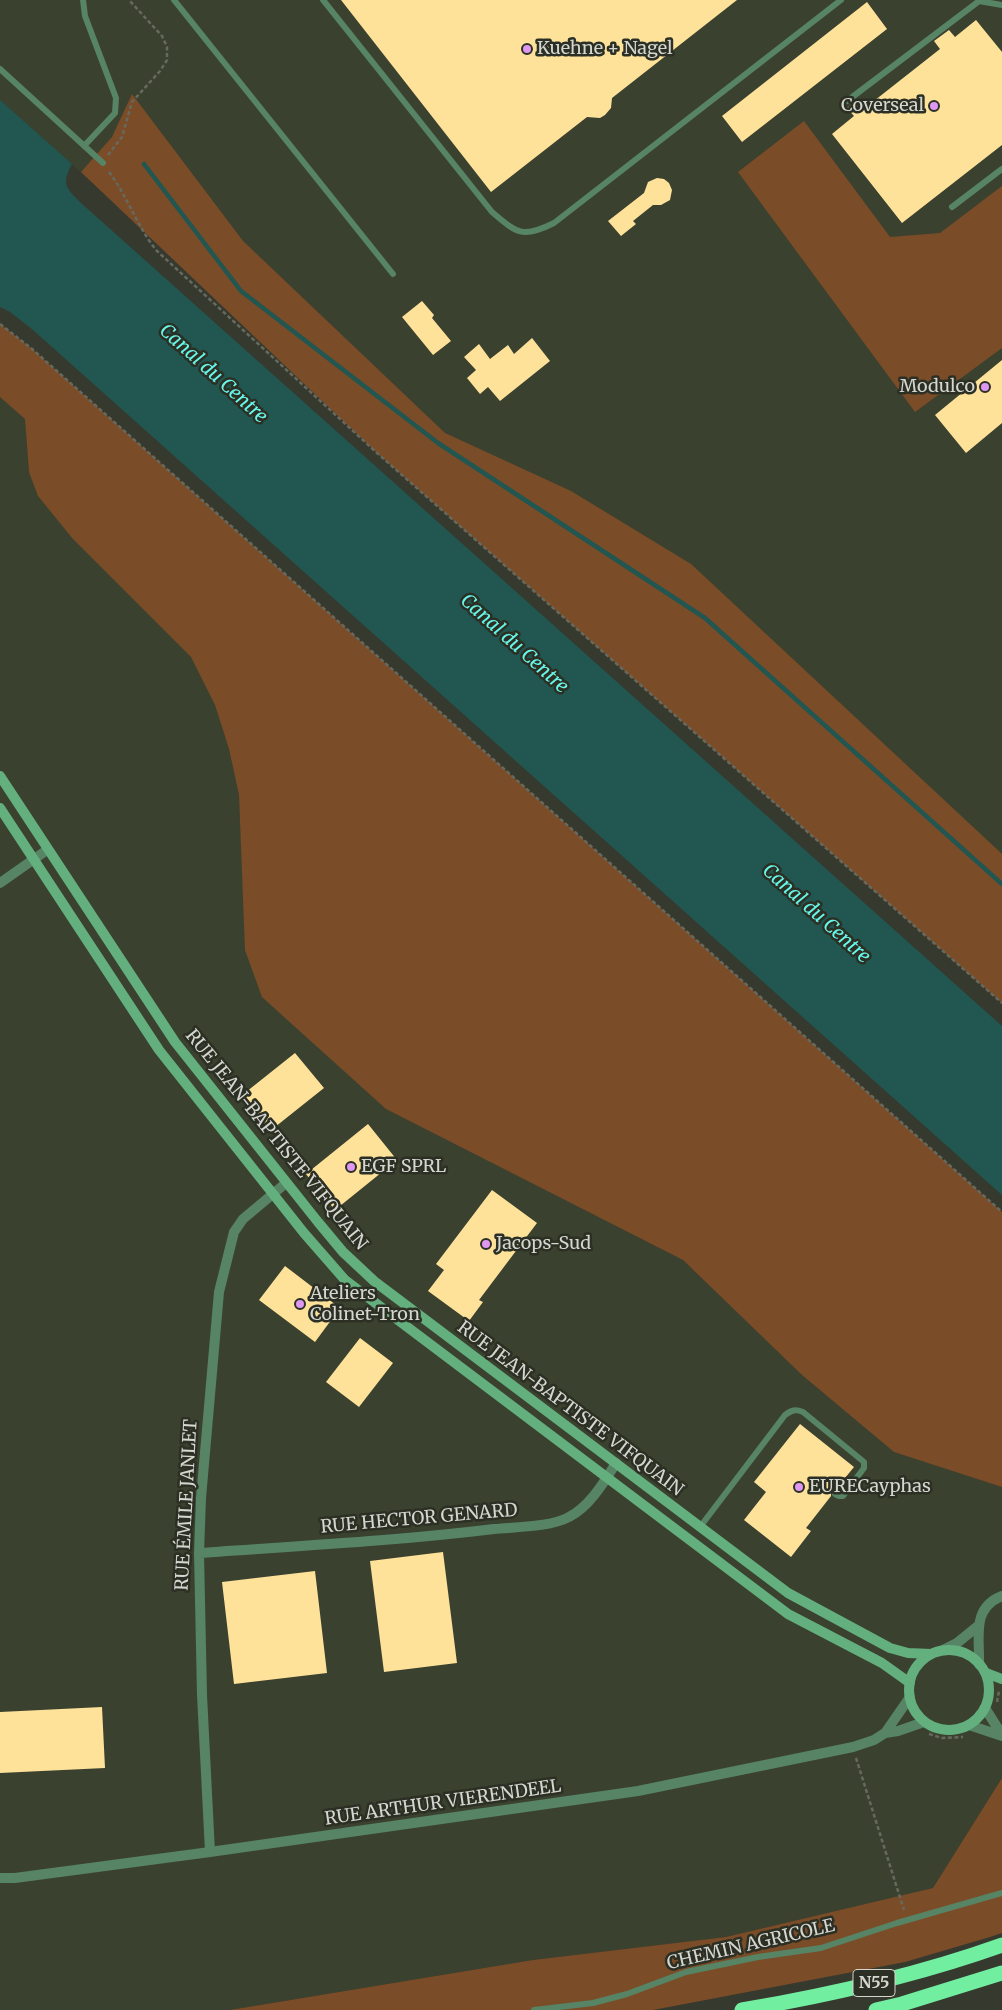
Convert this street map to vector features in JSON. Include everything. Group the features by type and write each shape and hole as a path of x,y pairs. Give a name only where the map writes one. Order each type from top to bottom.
{"highway":[{"name":"N55","path":"742,2010 824,1995 973,1955 1002,1945"},
{"name":"N55","path":"876,2010 902,2004 1002,1973"}],"street":[{"name":"RUE JEAN-BAPTISTE VIFQUAIN","path":"0,776 174,1042 343,1252 374,1281 788,1593 890,1648 908,1653 931,1654"},
{"name":"RUE JEAN-BAPTISTE VIFQUAIN","path":"0,808 159,1050 273,1194 345,1280 788,1614 882,1663 910,1683"},
{"path":"0,883 48,850"},
{"name":"RUE ÉMILE JANLET","path":"210,1852 201,1686 198,1553 218,1292 234,1232 243,1219 286,1183"},
{"name":"RUE HECTOR GENARD","path":"198,1553 448,1535 550,1522 568,1517 584,1505 616,1463"},
{"path":"979,1664 978,1626 984,1610 990,1603 1002,1596"},
{"path":"943,1650 957,1643 978,1626"},
{"name":"RUE JEAN-BAPTISTE VIFQUAIN","path":"924,1722 914,1709 910,1696 910,1683 914,1671 921,1661 931,1654 943,1650"},
{"path":"924,1722 934,1728 958,1730 978,1718 985,1708 989,1697 986,1673 979,1664 969,1656 957,1651 943,1650"},
{"path":"986,1673 1002,1679"},
{"path":"886,1733 910,1696"},
{"path":"985,1708 1002,1735"},
{"name":"RUE ARTHUR VIERENDEEL","path":"0,1878 15,1878 210,1852 638,1791 853,1747 874,1740 886,1733 924,1722"},
{"path":"969,1725 1002,1735"}],"lane":[{"path":"83,0 85,16 116,98 115,112 84,146"},
{"path":"174,0 393,274"},
{"path":"323,0 492,212 519,233 529,233 554,223 841,0"},
{"path":"847,101 979,0 1002,5"},
{"path":"0,70 102,163"},
{"path":"952,207 1002,169"},
{"path":"700,1527 785,1415 792,1410 797,1409 803,1412 864,1462 864,1468 843,1496 835,1494"},
{"name":"CHEMIN AGRICOLE","path":"534,2010 593,2003 626,1994 686,1972 758,1957 821,1948 907,1920 1002,1893"}],"path":[{"path":"129,0 162,36 167,47 167,60 160,71 132,102 122,137 102,163 120,186 144,234 157,251 377,453 1002,1002"},
{"path":"0,324 31,348 1002,1212"},
{"path":"998,1708 999,1692 1002,1688"},
{"path":"853,1747 907,1920"}],"shaded area":[{"path":"0,0 1002,0 1002,998 0,100"},
{"path":"132,94 243,241 445,433 571,491 691,564 1002,854 1002,1003 377,453 81,172 112,137"},
{"path":"804,121 890,237 940,233 1002,186 1002,348 915,412 738,172"},
{"path":"0,324 31,348 1002,1212 1002,1487 894,1452 802,1375 683,1260 386,1109 262,997 245,950 239,795 229,749 215,705 191,657 73,539 38,496 29,472 25,419 0,397"},
{"path":"0,397 25,419 29,472 73,539 191,657 215,705 229,749 239,795 242,858 386,1109 683,1260 802,1375 894,1452 1002,1487 1002,1778 933,1888 726,1937 533,1960 230,2010 0,2010"},
{"path":"1002,1778 1002,1933 990,1937 905,1962 653,2010 230,2010 533,1960 726,1937 933,1888"}],"water":[{"name":"Canal du Centre","path":"0,100 72,164 66,181 69,189 81,203 1002,1026 1002,1195 33,330 10,312 0,307"}],"building":[{"name":"Kuehne + Nagel","path":"341,0 737,0 612,98 611,108 605,115 600,118 587,117 491,192"},
{"path":"867,2 887,29 742,142 722,116"},
{"name":"Coverseal","path":"976,20 1002,52 1002,145 902,223 832,134 854,116 847,108 858,99 865,108 940,49 934,41 949,30 955,37"},
{"path":"657,178 664,179 669,183 672,190 670,200 661,205 653,205 633,221 636,224 621,236 608,221 644,193 648,182"},
{"path":"422,301 434,315 432,318 451,341 433,355 402,317"},
{"path":"532,338 550,361 500,401 488,387 480,394 467,378 476,370 464,357 479,344 490,359 508,345 514,354"},
{"name":"Modulco","path":"1002,360 1002,423 966,453 935,415"},
{"path":"295,1053 324,1088 270,1131 241,1096"},
{"name":"EGF SPRL","path":"368,1124 397,1160 335,1210 306,1174"},
{"name":"Jacops-Sud","path":"492,1190 537,1223 479,1300 483,1302 469,1321 428,1291 444,1270 436,1264"},
{"name":"Ateliers Colinet-Tron","path":"285,1266 340,1308 315,1342 259,1300"},
{"path":"360,1338 393,1363 359,1407 326,1382"},
{"name":"EURECayphas","path":"800,1424 854,1467 836,1489 831,1491 831,1496 806,1528 811,1531 791,1557 744,1520 766,1492 754,1482"},
{"path":"443,1552 457,1663 384,1672 370,1561"},
{"path":"315,1571 327,1673 234,1684 222,1582"},
{"path":"102,1707 105,1768 0,1773 0,1712"}],"waterway":[{"path":"144,164 241,291 438,443 705,618 1002,884"}],"place":[{"name":"Kuehne + Nagel","path":"527,49"},
{"name":"Coverseal","path":"934,106"},
{"name":"Modulco","path":"985,387"},
{"name":"EGF SPRL","path":"351,1167"},
{"name":"Jacops-Sud","path":"486,1244"},
{"name":"Ateliers Colinet-Tron","path":"300,1304"},
{"name":"EURECayphas","path":"799,1487"}]}
